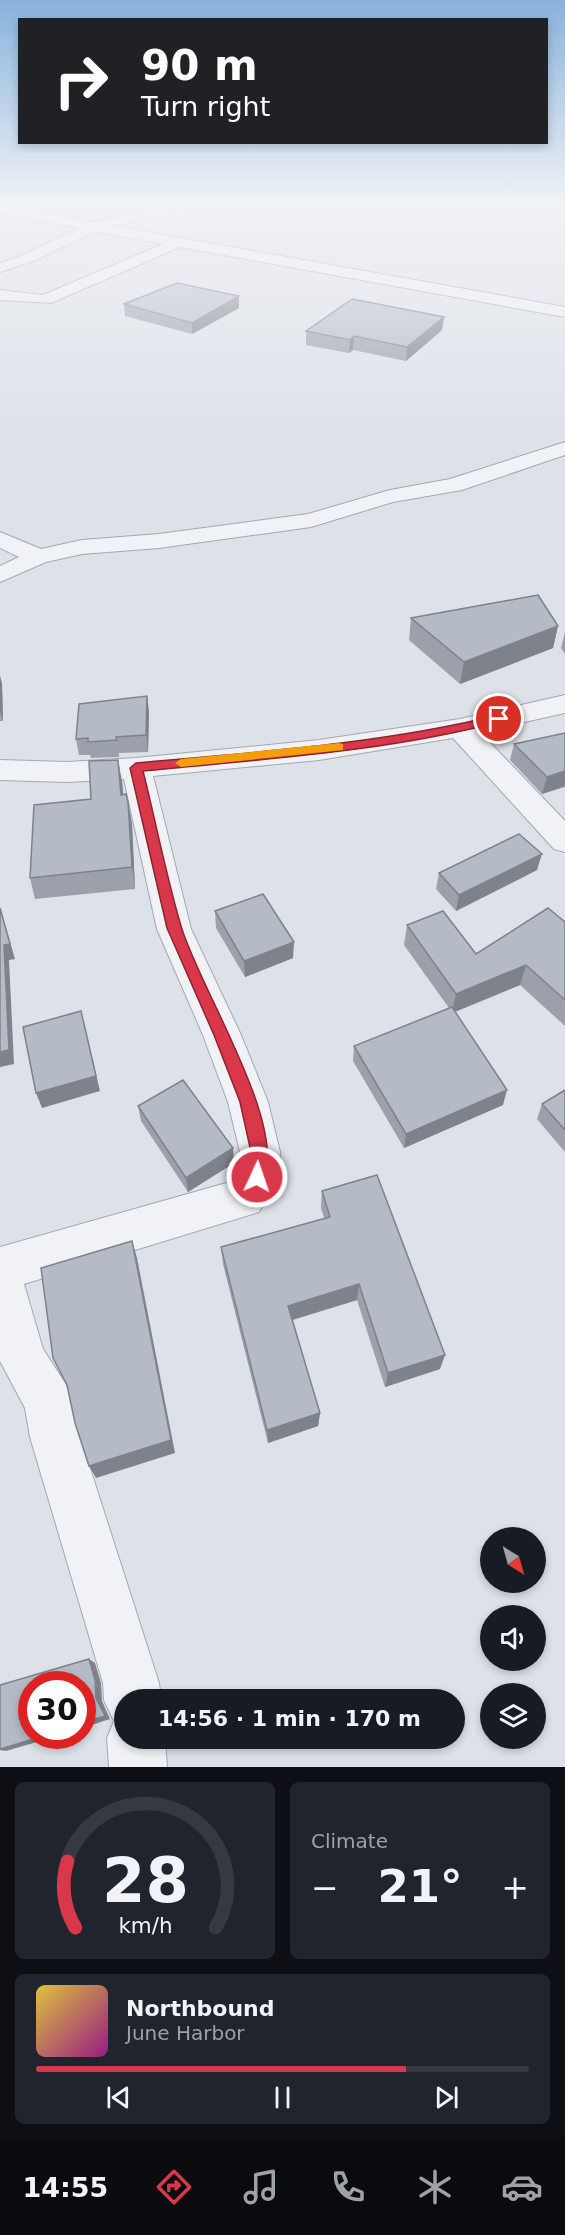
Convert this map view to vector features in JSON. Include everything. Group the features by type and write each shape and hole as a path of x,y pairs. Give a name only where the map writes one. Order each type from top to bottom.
{"street":[{"path":"11,314 86,282"},
{"path":"399,282 565,312"},
{"path":"0,295 45,300"},
{"path":"0,575 38,557 82,547 159,541 311,520 390,496 454,485 565,448"},
{"path":"0,539 38,557"},
{"path":"0,770 67,772 136,768 319,750 460,728 565,704"},
{"path":"460,728 565,841"},
{"path":"0,1269 244,1198 257,1177 260,1152 248,1102 222,1035 174,928 136,768"},
{"path":"0,1277 23,1360 48,1400 55,1437 132,1689"},
{"path":"137,1749 138,1767"}],"building":[{"path":"177,283 239,296 192,323 124,304"},
{"path":"352,299 444,317 407,347 354,336 350,340 306,331"},
{"path":"538,595 558,626 464,662 411,618"},
{"path":"147,696 146,735 88,742 88,738 76,739 79,704"},
{"path":"565,733 565,771 547,777 514,744"},
{"path":"118,760 121,795 126,794 128,802 132,867 30,878 34,805 91,799 89,761"},
{"path":"519,834 542,854 459,895 439,873"},
{"path":"263,894 294,942 244,961 215,911"},
{"path":"0,908 10,944 4,945 9,1050 0,1052"},
{"path":"548,908 565,922 565,1000 526,965 456,994 407,925 443,911 476,954"},
{"path":"452,1007 507,1090 406,1134 354,1046"},
{"path":"81,1011 96,1076 36,1093 23,1027"},
{"path":"183,1080 233,1148 186,1178 138,1106"},
{"path":"565,1090 565,1130 542,1104"},
{"path":"377,1175 445,1355 388,1373 359,1284 288,1306 320,1413 267,1430 221,1247 330,1217 322,1191"},
{"path":"132,1241 171,1440 89,1466 75,1423 67,1385 53,1358 41,1268"},
{"path":"89,1659 92,1671 48,1671"},
{"path":"18,1680 18,1744 0,1749 0,1685"},
{"path":"96,1698 105,1716 96,1719"}],"slow traffic":[{"path":"181,763 339,747"}],"route":[{"path":"257,1177 260,1152 248,1102 222,1035 174,928 136,768 319,750 460,728 499,719"}]}
